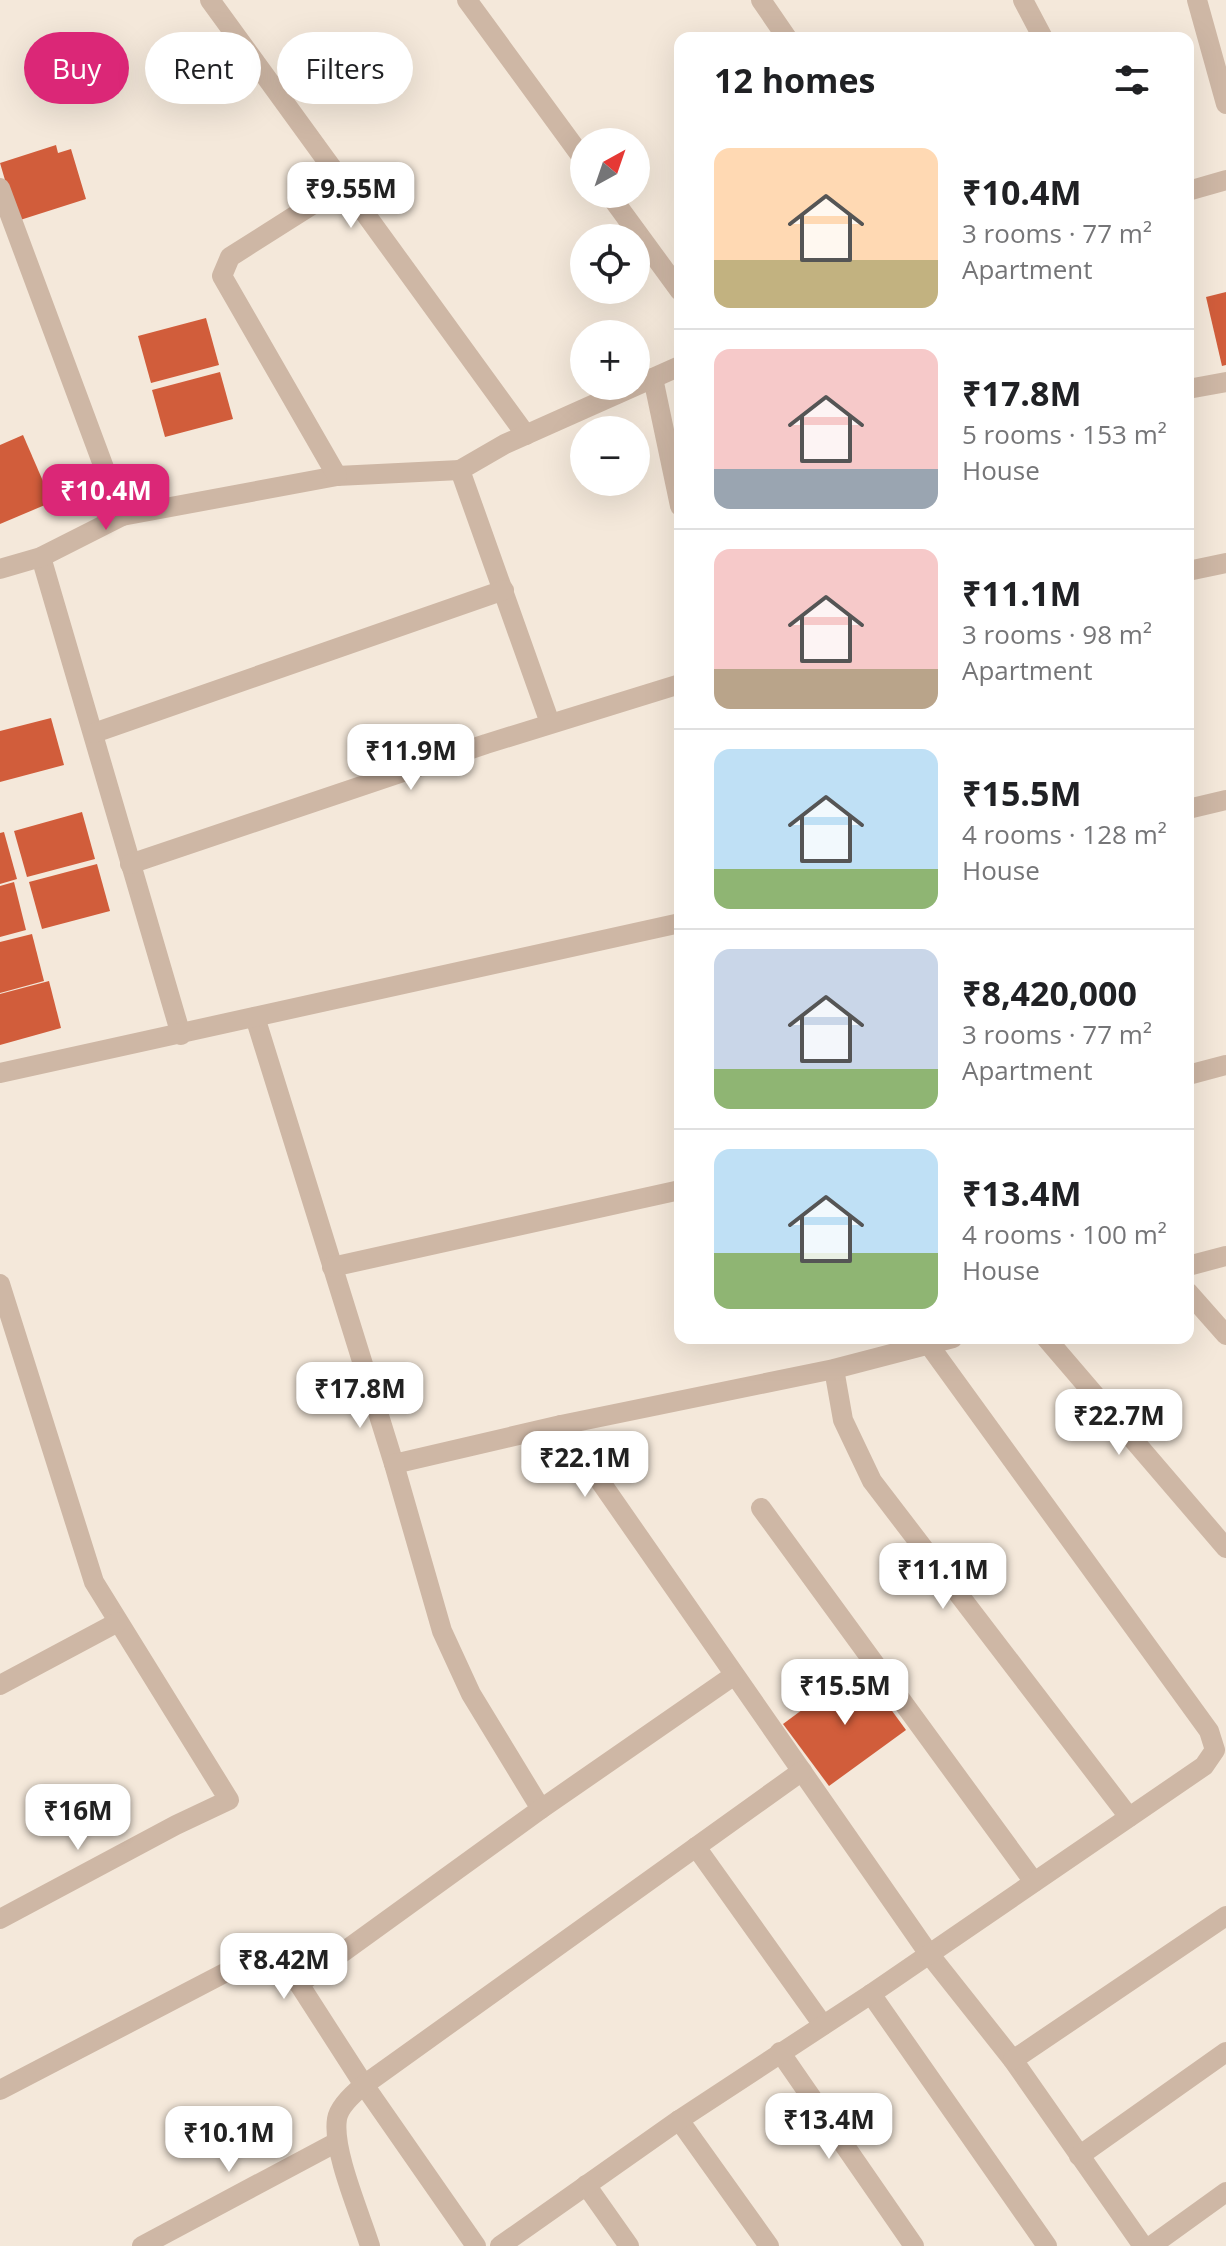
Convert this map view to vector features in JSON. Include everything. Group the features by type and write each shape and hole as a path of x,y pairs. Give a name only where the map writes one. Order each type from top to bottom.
{"street":[{"path":"210,0 526,435"},
{"path":"467,0 570,141"},
{"path":"761,0 783,32"},
{"path":"1023,0 1040,32"},
{"path":"1197,0 1226,104"},
{"path":"1194,189 1226,180"},
{"path":"337,476 222,276 230,257 345,184"},
{"path":"0,188 122,516"},
{"path":"619,208 674,283"},
{"path":"0,569 41,557 122,516 337,476 460,470 526,435 674,369"},
{"path":"653,378 674,478"},
{"path":"1194,388 1226,382"},
{"path":"460,470 550,723"},
{"path":"41,557 181,1035"},
{"path":"1194,570 1226,563"},
{"path":"94,733 504,590"},
{"path":"130,864 550,723 674,686"},
{"path":"1194,808 1226,800"},
{"path":"0,1073 674,924"},
{"path":"255,1017 394,1464 442,1631 471,1694 541,1809"},
{"path":"1194,1073 1226,1065"},
{"path":"332,1267 674,1191"},
{"path":"1194,1264 1226,1256"},
{"path":"0,1284 94,1582 229,1800 0,1919"},
{"path":"1194,1299 1226,1335"},
{"path":"394,1464 561,1425 834,1369 932,1344"},
{"path":"1051,1344 1226,1548"},
{"path":"500,2246 679,2120 871,1994 1204,1766 1215,1750 1209,1731 929,1345"},
{"path":"834,1369 843,1420 872,1481 1129,1817"},
{"path":"561,1425 929,1954 1013,2060 1143,2246"},
{"path":"761,1508 1034,1882"},
{"path":"0,1685 118,1622"},
{"path":"299,1984 541,1809 733,1676"},
{"path":"370,2246 337,2142 337,2115 351,2097 802,1771"},
{"path":"696,1847 823,2025"},
{"path":"1013,2060 1226,1916"},
{"path":"0,2090 238,1966 259,1960 280,1968 299,1984 364,2085 476,2246"},
{"path":"871,1994 1047,2246"},
{"path":"780,2052 914,2246"},
{"path":"1079,2156 1226,2052"},
{"path":"679,2120 769,2246"},
{"path":"142,2246 337,2142"},
{"path":"586,2185 629,2246"},
{"path":"1151,2246 1226,2192"}],"building":[{"path":"56,145 58,153 71,149 86,199 17,221 0,163"},
{"path":"1226,292 1226,365 1222,366 1206,297"},
{"path":"206,318 219,365 151,383 138,336"},
{"path":"220,372 233,419 165,437 152,390"},
{"path":"23,435 52,502 0,524 0,445"},
{"path":"51,718 64,765 0,782 0,731"},
{"path":"82,812 95,859 27,877 14,831"},
{"path":"4,832 17,879 0,884 0,833"},
{"path":"97,864 110,911 42,929 29,882"},
{"path":"14,882 26,930 0,937 0,886"},
{"path":"32,934 44,981 0,993 0,942"},
{"path":"49,981 61,1028 0,1045 0,994"},
{"path":"860,1667 906,1730 829,1786 783,1724"}]}
